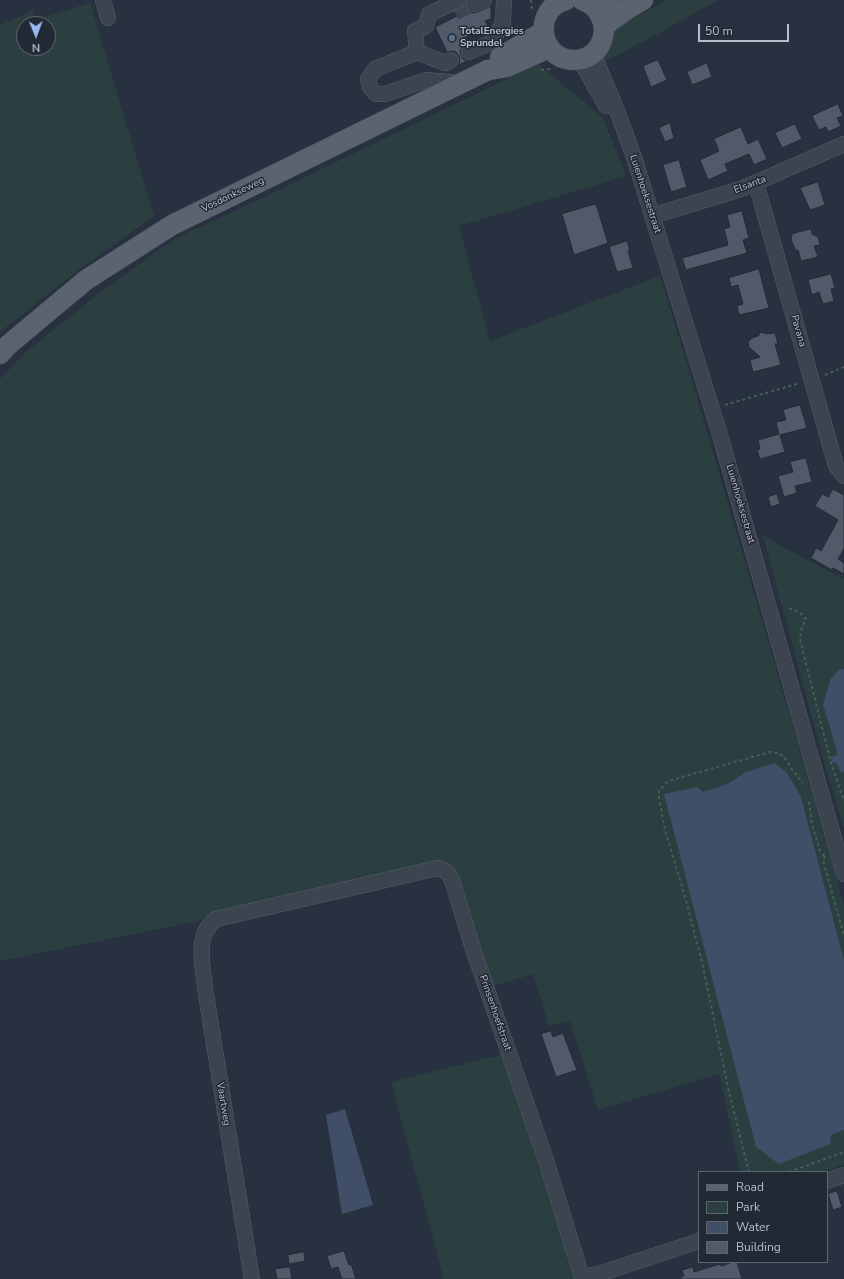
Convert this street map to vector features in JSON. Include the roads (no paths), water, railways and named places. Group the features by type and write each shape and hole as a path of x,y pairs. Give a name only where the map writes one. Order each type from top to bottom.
{"main road":[{"path":"604,26 643,0"},
{"path":"558,2 548,13 543,22 546,40 555,54 571,60 586,57 600,46 604,37 604,26 596,2"},
{"name":"Vosdonkseweg","path":"0,354 7,346 86,280 172,225 488,70 507,67 546,40"}],"street":[{"path":"103,0 108,18"},
{"path":"469,52 492,42 503,23 504,0"},
{"path":"417,52 415,31 457,7"},
{"path":"451,60 445,63 417,52 375,69 368,79 370,87 376,94 385,94 426,80 461,83"},
{"name":"Luienhoeksestraat","path":"586,57 605,104 626,137 652,216 720,435 844,874"},
{"name":"Elsanta","path":"652,216 741,189 844,144"},
{"name":"Pavana","path":"756,183 836,466 844,476"},
{"name":"Prinsenhoefstraat","path":"206,929 216,919 438,868 447,872 452,880 473,949 546,1160 582,1278 602,1273 698,1241"},
{"name":"Vaartweg","path":"206,929 201,946 205,988 252,1279"},
{"path":"828,1181 844,1175"}],"water":[{"path":"844,669 843,772 840,771 836,762 832,762 831,757 836,756 837,751 823,705 830,680 838,670"},
{"path":"775,763 787,773 801,797 844,960 844,1130 831,1135 830,1144 779,1164 756,1147 664,794 697,787 703,792 727,784 746,772"},
{"path":"345,1109 373,1205 342,1214 326,1115"}],"tunnel":[{"path":"455,13 474,4"}],"place":[{"name":"TotalEnergies Sprundel","path":"452,38"}]}
